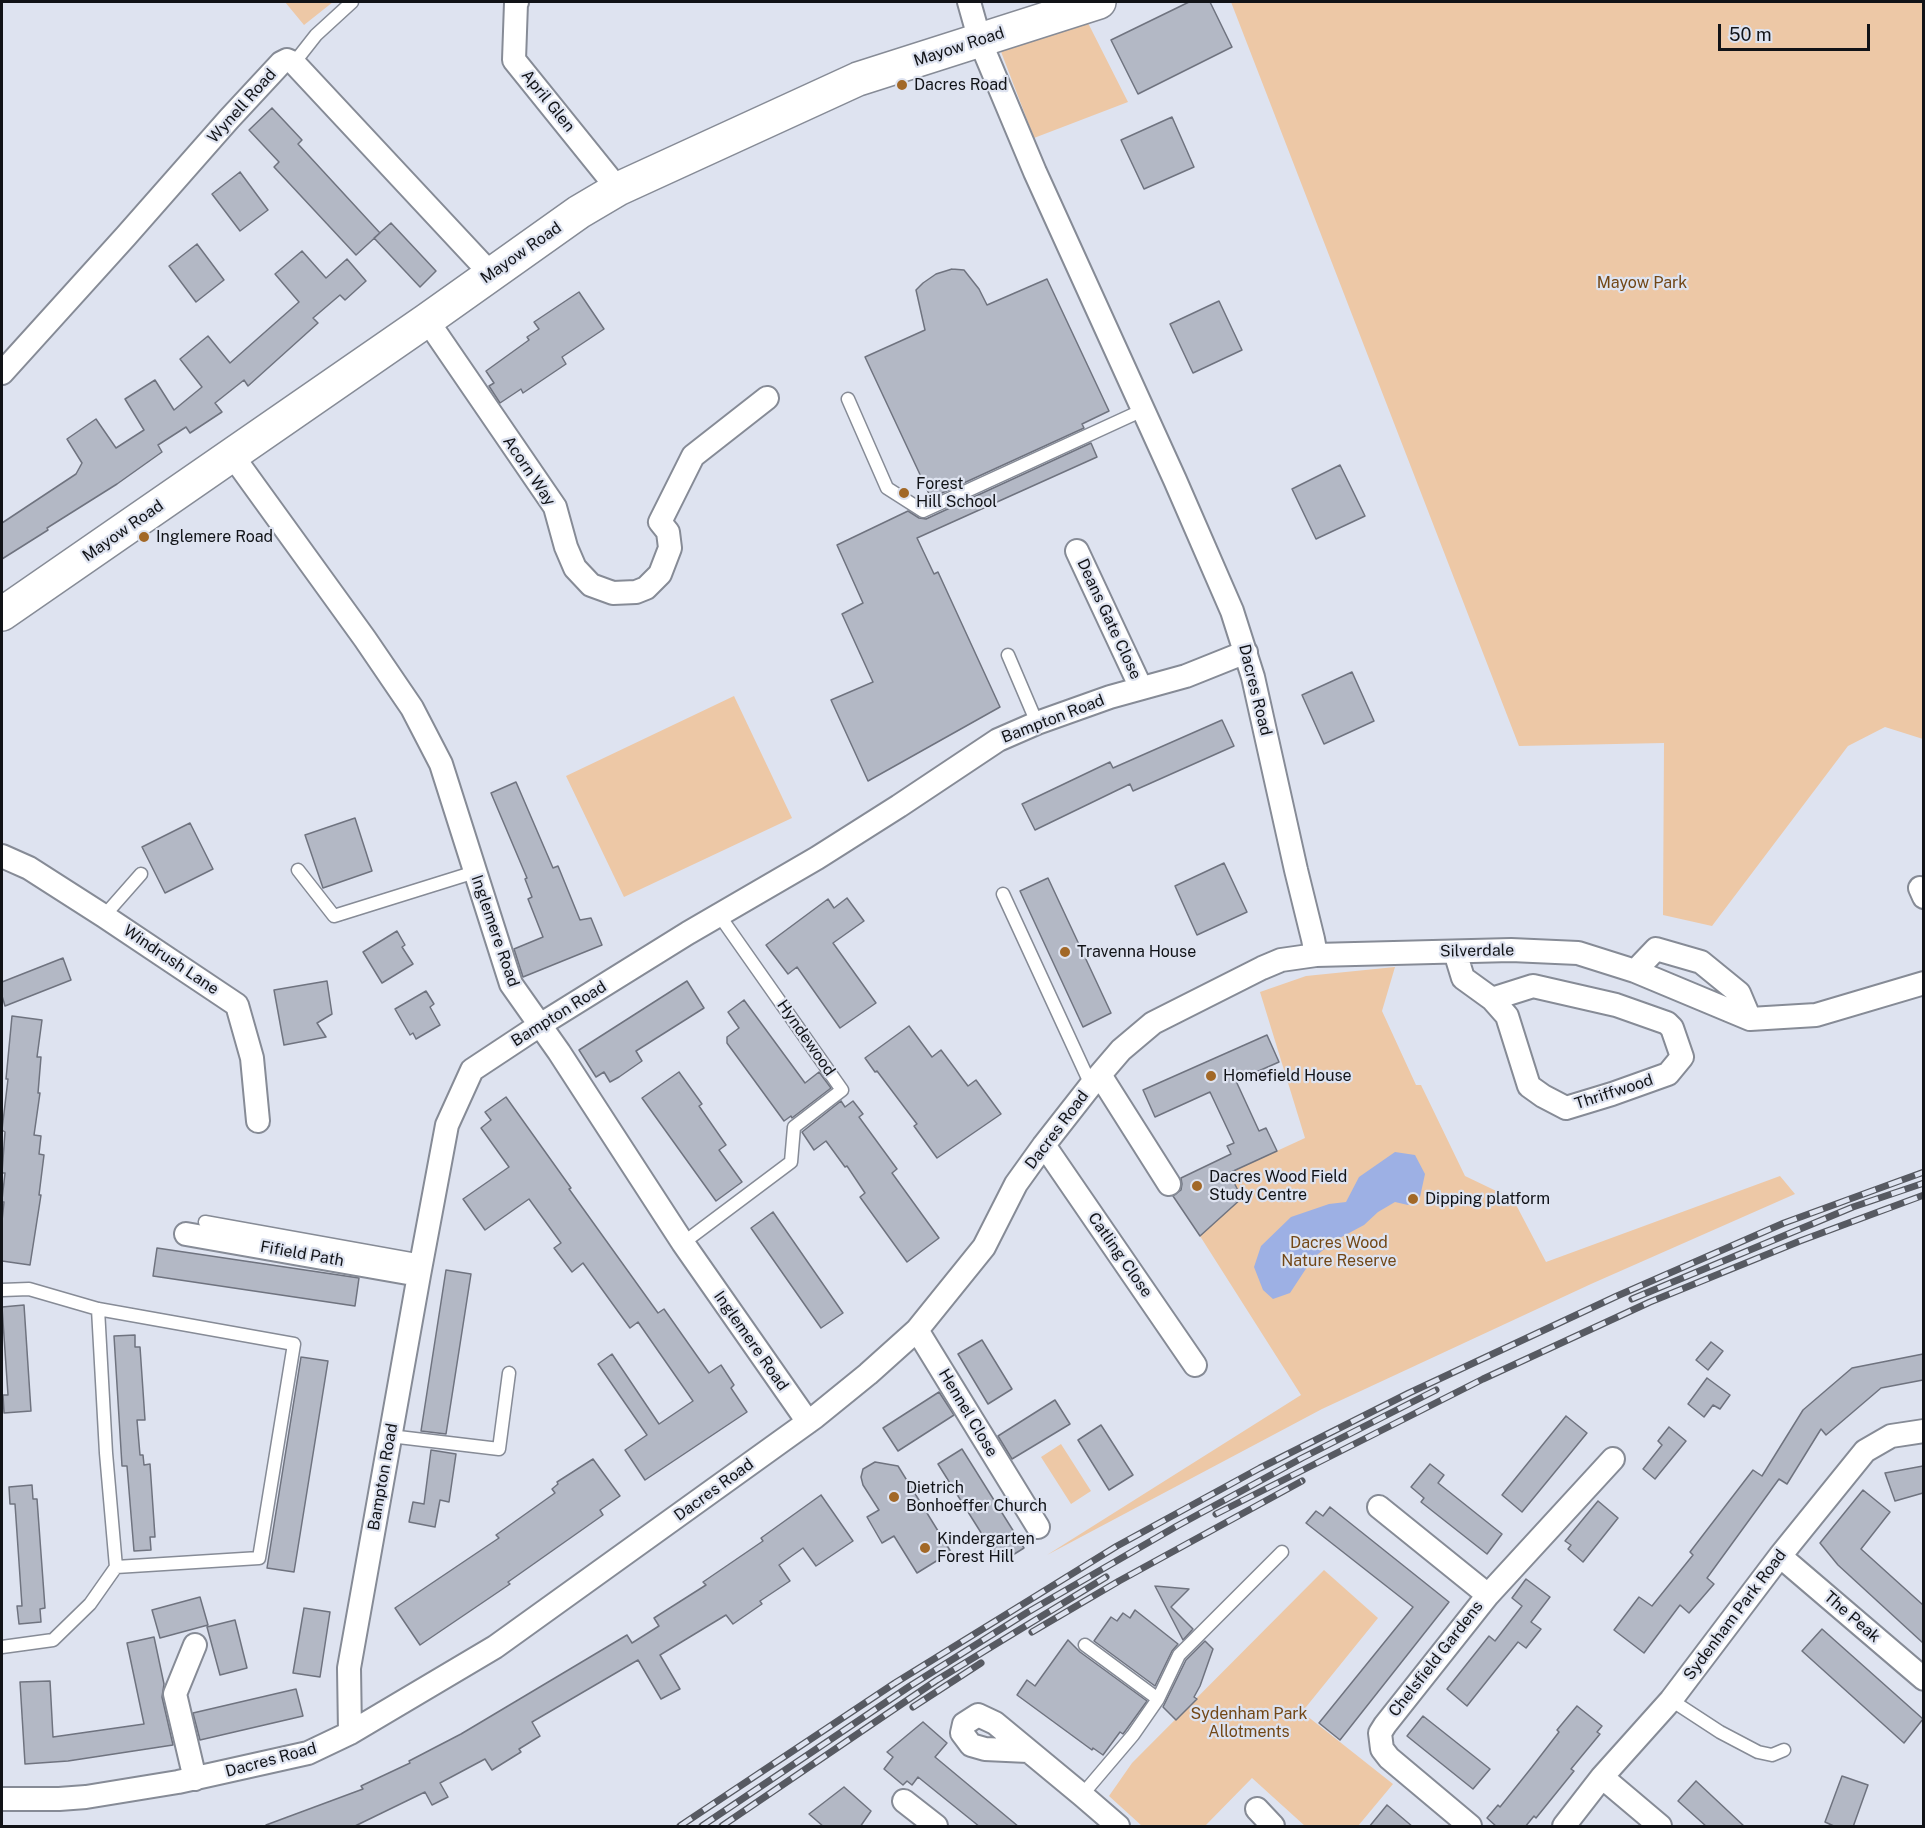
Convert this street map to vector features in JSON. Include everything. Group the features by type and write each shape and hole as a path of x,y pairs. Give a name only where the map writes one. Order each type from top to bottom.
{"street":[{"name":"April Glen","path":"518,2 516,3 514,60 618,189"},
{"name":"Dacres Road","path":"2,1799 51,1800 86,1797 195,1779 308,1753 350,1733 495,1647 808,1422 868,1374 916,1330 984,1247 1016,1184 1044,1145 1121,1050 1153,1023 1281,960 1316,955 1246,652 1232,611 1035,172 980,40 969,2"},
{"name":"Mayow Road","path":"2,614 579,212 618,189 858,79 1099,2"},
{"name":"Wynell Road","path":"2,373 281,63 287,60 294,63 490,274"},
{"name":"Acorn Way","path":"427,320 555,507 566,548 575,568 591,585 613,593 625,594 646,588 660,574 670,548 668,532 660,522 693,456 767,398"},
{"name":"Inglemere Road","path":"232,455 412,708 441,764 511,984 559,1052 683,1243 808,1422"},
{"name":"Deans Gate Close","path":"1077,551 1141,688"},
{"name":"Bampton Road","path":"350,1733 349,1668 420,1268 447,1125 472,1070 540,1025 826,852 998,740 1037,723 1141,688 1186,676 1246,652"},
{"name":"Windrush Lane","path":"2,856 29,868 237,1005 252,1058 258,1121"},
{"path":"1635,971 1656,949 1701,962 1739,993 1750,1018"},
{"name":"Silverdale","path":"1316,955 1511,950 1578,953 1635,971 1750,1018 1816,1015 1923,982"},
{"name":"Thriffwood","path":"1455,952 1462,978 1492,999 1507,1016 1529,1086 1566,1108 1668,1074 1682,1057 1672,1028 1667,1023 1616,1005 1533,986 1492,999"},
{"path":"1095,1080 1169,1184"},
{"name":"Catling Close","path":"1044,1145 1195,1365"},
{"name":"Fifield Path","path":"186,1233 420,1268"},
{"name":"Hennel Close","path":"916,1330 1038,1527"},
{"name":"Sydenham Park Road","path":"1564,1827 1602,1777 1671,1700 1780,1556 1865,1452 1891,1436 1923,1431"},
{"name":"Chelsfield Gardens","path":"1470,1827 1389,1758 1382,1749 1380,1733 1488,1595 1613,1459"},
{"name":"Chelsfield Gardens","path":"1379,1507 1488,1595"},
{"name":"The Peak","path":"1780,1556 1923,1679"},
{"path":"195,1645 175,1694 195,1779"},
{"path":"1028,1751 1118,1827"},
{"path":"1602,1777 1660,1827"},
{"path":"904,1801 936,1827"},
{"path":"1257,1809 1273,1827"}],"lane":[{"path":"294,63 316,35 352,2"},
{"path":"848,399 887,488 923,511 1143,410"},
{"path":"1008,655 1037,723"},
{"path":"298,870 334,916 475,872"},
{"path":"104,916 141,874"},
{"path":"1003,894 1095,1080"},
{"name":"Hyndewood","path":"683,1243 791,1162 794,1127 842,1090 719,915"},
{"path":"205,1222 420,1268"},
{"path":"2,1290 29,1289 98,1309 294,1344 259,1558 116,1567"},
{"path":"2,1647 53,1640 90,1604 116,1567 106,1452 98,1309"},
{"path":"390,1436 499,1449 508,1373"},
{"path":"1082,1795 1158,1700 1179,1655 1282,1552"},
{"path":"1084,1645 1158,1700"},
{"path":"1671,1700 1720,1732 1758,1752 1772,1755 1784,1750"}],"green space":[{"path":"285,2 333,2 304,25"},
{"name":"Mayow Park","path":"1231,2 1923,2 1923,739 1885,727 1848,746 1712,926 1663,915 1664,743 1519,746"},
{"path":"1088,23 1128,102 1034,138 1000,49"},
{"path":"734,696 792,818 624,897 566,776"},
{"name":"Dacres Wood Nature Reserve","path":"1395,967 1382,1011 1416,1085 1421,1085 1465,1176 1513,1199 1546,1262 1780,1176 1795,1194 1591,1284 1322,1409 1047,1555 1301,1395 1200,1236 1242,1198 1229,1173 1305,1138 1260,992 1306,976"},
{"path":"1061,1444 1091,1491 1071,1504 1041,1457"},
{"name":"Sydenham Park Allotments","path":"1324,1570 1378,1618 1302,1712 1393,1784 1358,1826 1305,1826 1252,1778 1205,1826 1142,1826 1109,1796 1132,1763"}],"water":[{"path":"1395,1152 1415,1155 1425,1174 1420,1197 1408,1205 1395,1202 1378,1212 1364,1225 1336,1240 1313,1258 1290,1293 1273,1299 1263,1290 1254,1267 1261,1246 1291,1217 1329,1204 1346,1202 1359,1177"}],"building":[{"path":"1189,2 1210,2 1232,47 1138,94 1111,40"},
{"path":"272,108 302,140 298,144 380,233 356,255 274,167 279,162 249,130"},
{"path":"1172,117 1194,167 1144,189 1121,140"},
{"path":"240,172 268,210 240,231 212,194"},
{"path":"391,223 436,271 420,287 374,238"},
{"path":"197,244 224,280 196,302 169,266"},
{"path":"302,251 326,278 347,259 366,281 345,300 340,295 313,318 318,323 248,386 244,380 215,403 222,412 190,433 186,427 158,445 162,452 2,559 2,523 76,474 82,463 67,439 96,419 116,448 144,430 125,399 155,380 174,410 202,387 180,359 208,336 230,363 299,302 275,274"},
{"path":"952,269 964,270 979,289 987,305 1047,279 1109,411 1082,424 1084,428 931,498 865,357 925,330 916,290 936,274"},
{"path":"579,292 604,329 562,357 566,364 523,393 521,389 500,403 489,386 494,383 486,371 529,340 527,337 539,329 534,322"},
{"path":"1219,301 1242,350 1193,373 1170,324"},
{"path":"1091,443 1097,457 917,538 934,574 938,572 1000,707 868,781 831,700 873,682 842,614 863,603 837,545 908,511 919,518 926,519"},
{"path":"1340,465 1365,516 1316,539 1292,489"},
{"path":"1352,672 1374,721 1324,744 1302,695"},
{"path":"1222,720 1234,746 1133,791 1130,784 1035,830 1022,804 1110,762 1113,768"},
{"path":"516,782 553,868 558,866 580,920 591,918 602,945 523,977 514,949 543,937 528,899 532,897 525,879 527,878 491,793"},
{"path":"355,818 372,871 323,888 305,835"},
{"path":"190,823 213,869 165,893 142,847"},
{"path":"1224,863 1247,912 1197,935 1175,886"},
{"name":"Travenna House","path":"1048,878 1111,1013 1083,1027 1020,891"},
{"path":"847,898 864,921 833,943 876,1003 840,1028 797,967 788,974 766,945 828,899 834,908"},
{"path":"397,931 405,945 402,947 413,964 382,983 363,952"},
{"path":"63,958 71,980 5,1006 2,982"},
{"path":"327,981 332,1014 317,1023 326,1037 284,1045 274,990"},
{"path":"687,981 704,1008 636,1051 642,1061 619,1077 610,1082 604,1072 596,1077 579,1050"},
{"path":"426,991 434,1004 430,1007 440,1025 416,1039 413,1033 410,1035 395,1009"},
{"path":"744,1000 805,1083 819,1072 831,1088 792,1118 791,1116 784,1121 727,1043 727,1037 739,1028 728,1012"},
{"path":"12,1016 42,1020 37,1057 41,1057 38,1093 40,1093 34,1135 41,1136 39,1154 44,1155 39,1195 41,1195 30,1265 2,1261 4,1202 2,1200 5,1173 2,1173 5,1132 2,1130"},
{"path":"909,1026 932,1057 941,1050 968,1086 976,1080 1001,1114 937,1158 914,1126 917,1124 865,1058"},
{"path":"1267,1035 1279,1062 1236,1081 1259,1131 1266,1128 1277,1151 1229,1173 1242,1198 1200,1236 1173,1196 1181,1190 1181,1178 1231,1154 1227,1146 1234,1143 1210,1092 1155,1117 1143,1090"},
{"path":"679,1072 702,1104 699,1106 726,1145 719,1150 742,1182 716,1201 642,1098"},
{"path":"506,1097 658,1313 664,1309 709,1373 721,1365 734,1385 731,1388 747,1412 645,1480 625,1450 647,1435 598,1364 612,1354 659,1424 693,1401 638,1322 630,1328 583,1263 572,1272 554,1248 561,1243 529,1199 485,1230 463,1199 509,1167 481,1128 491,1120 485,1112"},
{"path":"841,1101 845,1107 853,1101 863,1114 859,1117 897,1169 892,1173 939,1238 907,1262 860,1197 865,1193 847,1166 845,1167 826,1141 814,1150 802,1132"},
{"path":"773,1212 843,1313 821,1328 751,1228"},
{"path":"157,1248 359,1278 355,1306 153,1276"},
{"path":"446,1270 471,1274 446,1434 421,1431"},
{"path":"24,1305 31,1411 4,1413 3,1395 8,1395 2,1307"},
{"path":"135,1335 135,1347 140,1347 145,1420 137,1420 140,1455 143,1455 144,1465 150,1464 155,1537 150,1537 151,1550 134,1551 127,1466 122,1466 114,1336"},
{"path":"982,1340 1012,1389 988,1404 958,1354"},
{"path":"1711,1342 1723,1351 1708,1370 1696,1360"},
{"path":"1923,1354 1923,1380 1881,1388 1826,1435 1821,1429 1787,1484 1779,1479 1707,1578 1714,1584 1689,1613 1680,1605 1644,1653 1614,1630 1639,1597 1652,1606 1693,1555 1690,1552 1753,1470 1762,1476 1803,1410 1852,1368"},
{"path":"301,1357 328,1361 294,1572 267,1568"},
{"path":"1707,1378 1730,1395 1720,1409 1713,1405 1704,1417 1688,1404"},
{"path":"939,1392 954,1415 898,1451 883,1428"},
{"path":"1055,1400 1070,1424 1012,1459 998,1436"},
{"path":"1566,1416 1587,1433 1522,1512 1502,1495"},
{"path":"1101,1425 1133,1475 1109,1490 1078,1440"},
{"path":"1669,1427 1686,1441 1655,1479 1643,1469 1662,1445 1658,1441"},
{"path":"962,1449 1024,1548 1000,1563 938,1464"},
{"path":"431,1450 456,1454 449,1502 440,1500 435,1527 409,1522 413,1502 424,1504"},
{"path":"593,1459 620,1496 600,1510 603,1515 508,1582 510,1584 420,1645 395,1608 499,1538 496,1535 555,1493 552,1489 558,1484 557,1482"},
{"name":"Dietrich Bonhoeffer Church","path":"875,1462 898,1466 951,1552 917,1573 894,1536 882,1543 867,1517 879,1510 863,1485 861,1477 863,1469"},
{"path":"1430,1464 1444,1475 1438,1483 1502,1534 1487,1554 1421,1502 1424,1498 1411,1487"},
{"path":"1923,1466 1923,1493 1895,1501 1885,1473"},
{"path":"32,1485 33,1499 37,1499 45,1608 40,1609 41,1622 19,1624 17,1606 22,1606 15,1504 10,1504 9,1487"},
{"path":"1863,1490 1890,1512 1861,1549 1923,1605 1923,1643 1838,1565 1820,1543"},
{"path":"821,1495 853,1541 816,1566 803,1548 779,1565 790,1581 760,1601 762,1604 733,1624 726,1615 660,1655 680,1689 661,1699 638,1660 532,1722 540,1736 519,1749 521,1752 492,1770 485,1759 440,1783 448,1797 432,1805 425,1792 353,1827 266,1827 266,1825 363,1789 361,1786 410,1763 409,1761 461,1734 627,1635 632,1643 659,1626 654,1618 706,1585 703,1582 763,1541 761,1538"},
{"path":"1598,1501 1618,1518 1583,1562 1568,1549 1571,1545 1565,1541"},
{"path":"1330,1507 1449,1602 1340,1740 1319,1723 1413,1607 1306,1523 1316,1511 1323,1516"},
{"path":"1526,1579 1550,1597 1531,1622 1541,1629 1526,1648 1518,1642 1467,1706 1447,1689 1489,1636 1495,1641 1522,1606 1512,1598"},
{"path":"1155,1586 1189,1589 1171,1607 1193,1629 1183,1640"},
{"path":"200,1597 208,1625 160,1638 152,1610"},
{"path":"304,1608 330,1612 320,1677 293,1673"},
{"path":"1135,1610 1178,1644 1172,1651 1155,1686 1094,1641 1111,1617 1117,1621 1123,1613 1130,1618"},
{"path":"235,1620 247,1668 220,1675 207,1627"},
{"path":"1822,1629 1923,1719 1904,1743 1802,1651"},
{"path":"154,1637 164,1684 162,1697 173,1745 68,1761 25,1764 20,1682 50,1681 53,1737 144,1724 127,1643"},
{"path":"1068,1640 1080,1652 1147,1701 1123,1734 1120,1732 1103,1755 1093,1748 1092,1750 1017,1695 1027,1680 1035,1686"},
{"path":"1205,1641 1213,1649 1194,1697 1197,1699 1176,1720 1163,1707 1186,1660"},
{"path":"296,1689 303,1716 200,1740 193,1713"},
{"path":"1577,1706 1602,1726 1597,1732 1600,1734 1571,1769 1574,1771 1536,1818 1534,1816 1525,1827 1497,1827 1487,1818 1498,1805 1500,1807"},
{"path":"1423,1716 1490,1769 1473,1789 1407,1736"},
{"path":"923,1722 947,1743 935,1757 1019,1827 980,1827 918,1777 912,1785 907,1781 903,1785 884,1769 893,1757 887,1752"},
{"path":"1842,1776 1868,1785 1853,1827 1836,1827 1825,1822"},
{"path":"1696,1781 1745,1827 1707,1827 1678,1801"},
{"path":"844,1787 871,1811 860,1827 824,1827 809,1814"},
{"path":"1387,1805 1413,1827 1369,1827"}],"railway":[{"path":"680,1826 895,1683 1117,1546 1260,1468 1409,1393 1617,1296 1784,1223 1924,1172"},
{"path":"1632,1299 1853,1207 1924,1183"},
{"path":"1216,1514 1483,1379 1650,1302 1800,1241 1924,1195"},
{"path":"702,1826 910,1686 1028,1612 1177,1526 1302,1458 1436,1390"},
{"path":"1032,1632 1119,1581 1302,1481"},
{"path":"722,1826 937,1680 1106,1577"},
{"path":"913,1707 981,1663"}],"place":[{"name":"Dacres Road","path":"902,85"},
{"name":"Forest Hill School","path":"904,493"},
{"name":"Inglemere Road","path":"144,537"},
{"name":"Travenna House","path":"1065,952"},
{"name":"Homefield House","path":"1211,1076"},
{"name":"Dacres Wood Field Study Centre","path":"1197,1186"},
{"name":"Dipping platform","path":"1413,1199"},
{"name":"Dietrich Bonhoeffer Church","path":"894,1497"},
{"name":"Kindergarten Forest Hill","path":"925,1548"}]}
